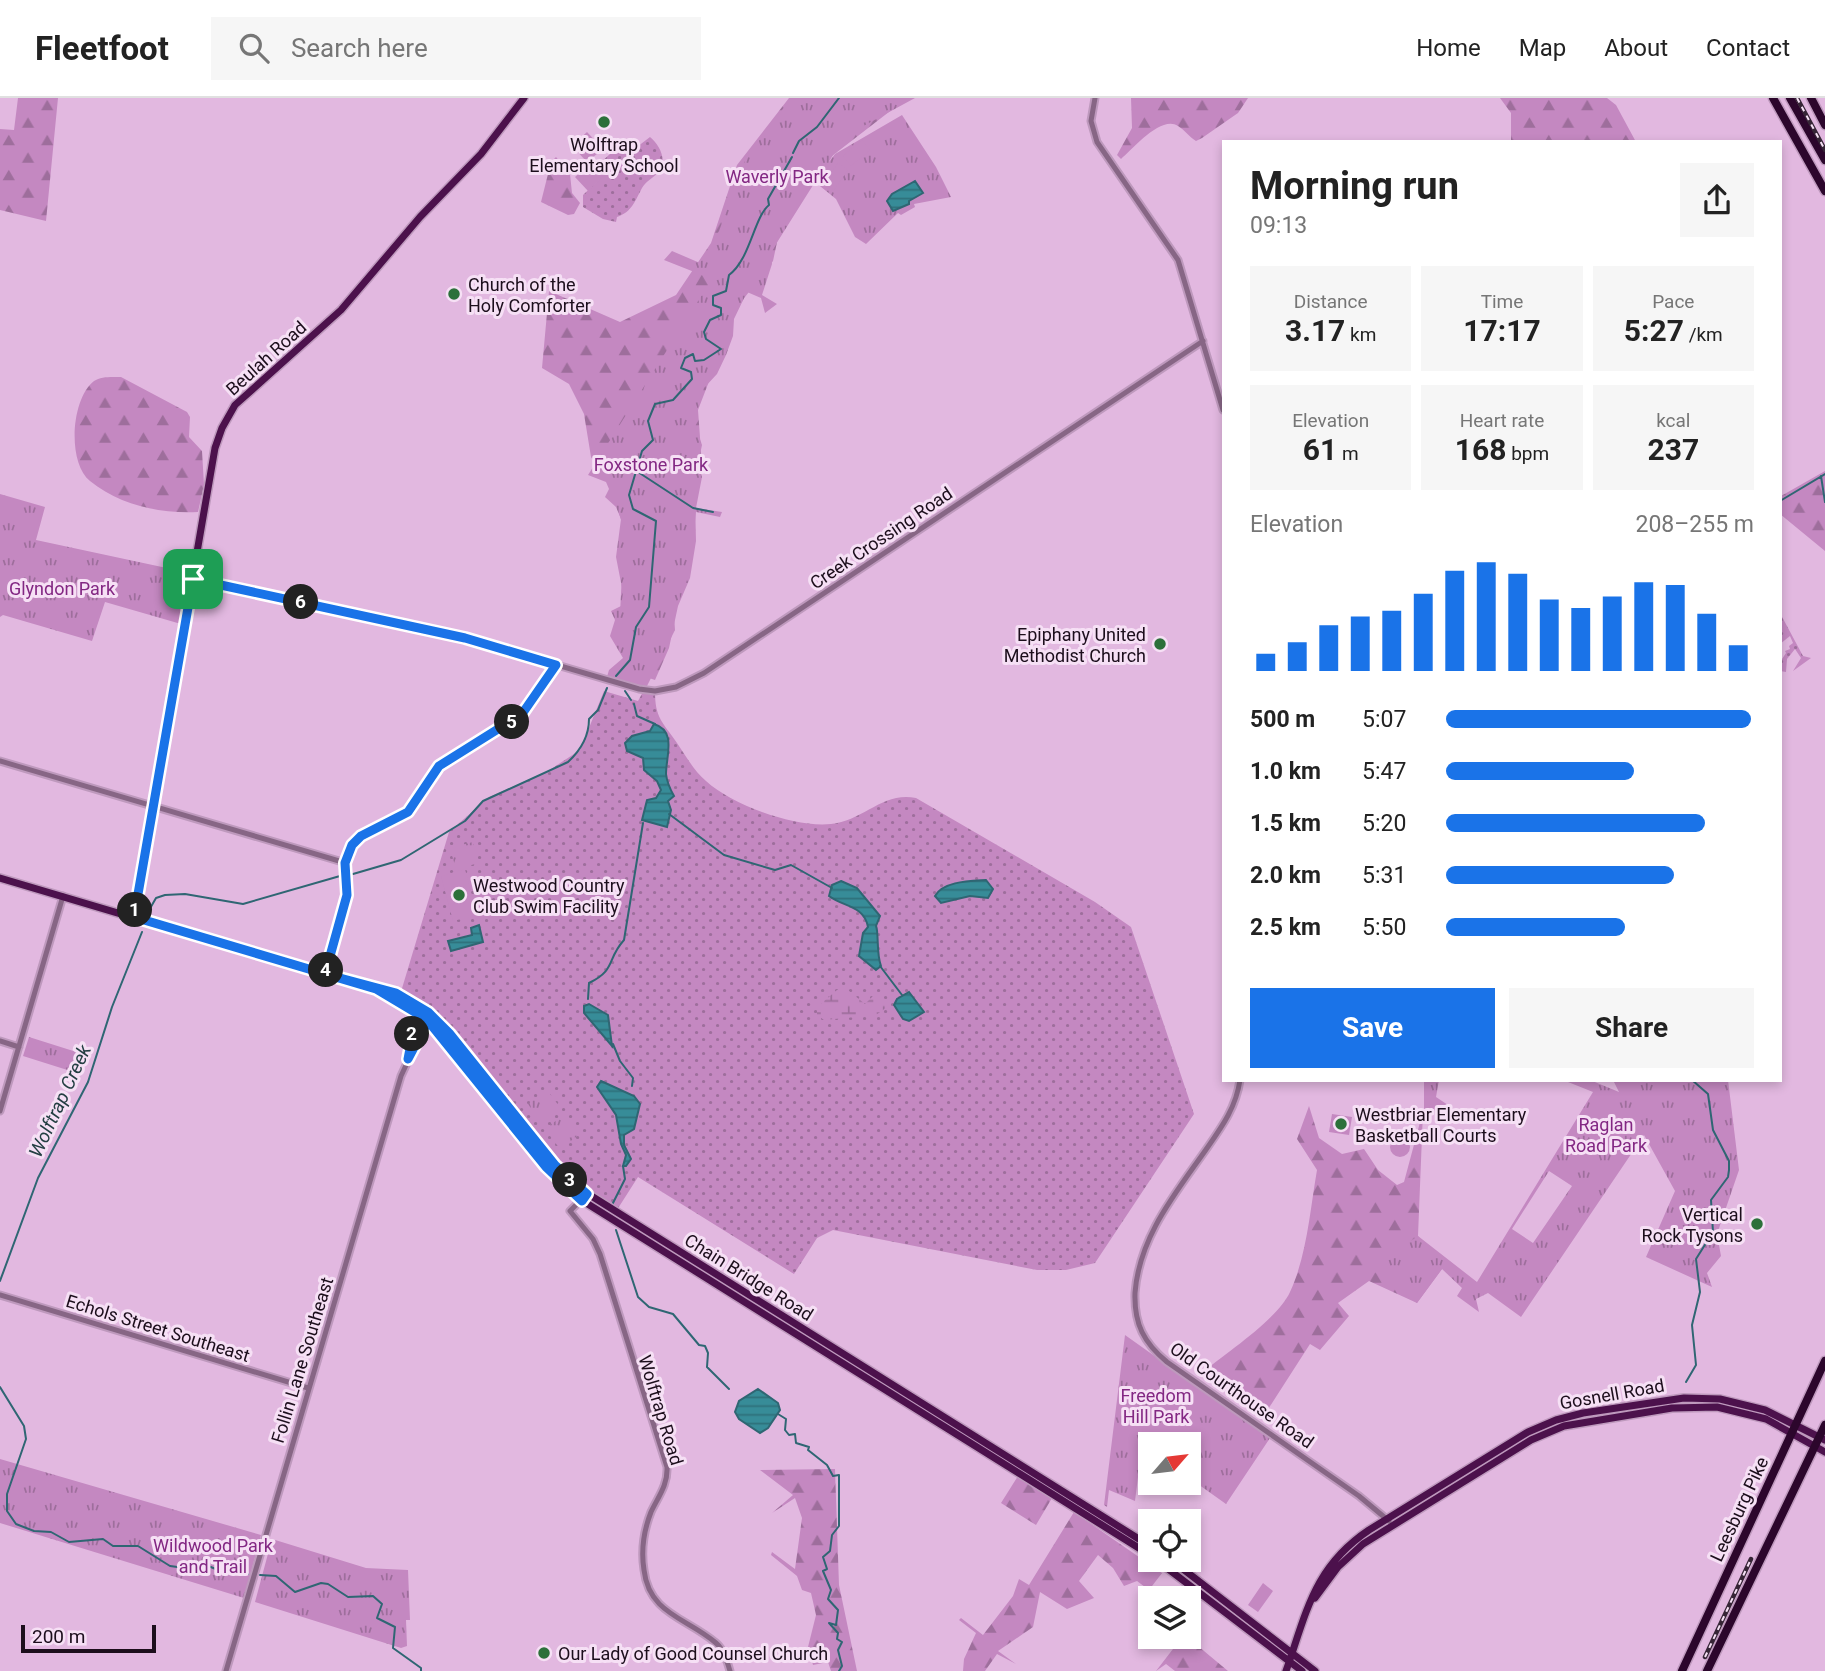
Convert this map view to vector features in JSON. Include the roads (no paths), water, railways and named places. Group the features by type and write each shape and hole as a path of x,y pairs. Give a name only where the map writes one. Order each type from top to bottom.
{"highway":[{"path":"1773,98 1825,191"},
{"path":"1790,98 1825,160"},
{"path":"1811,98 1825,125"},
{"path":"1809,133 1825,167"},
{"name":"Leesburg Pike","path":"1682,1671 1825,1361"},
{"path":"1707,1671 1820,1441 1825,1425"}],"main road":[{"name":"Beulah Road","path":"134,917 215,449 231,411 341,310 420,217 460,176 524,98"},
{"path":"0,878 376,989 427,1017 546,1167 584,1198"},
{"name":"Chain Bridge Road","path":"584,1198 1138,1539"},
{"name":"Chain Bridge Road","path":"584,1198 1138,1547"},
{"name":"Gosnell Road","path":"1387,1520 1528,1432 1568,1416 1673,1399 1709,1398 1743,1402 1820,1441 1825,1452"},
{"name":"Gosnell Road","path":"1392,1527 1531,1440 1572,1424 1672,1408 1709,1406 1745,1412 1794,1429"},
{"path":"1286,1671 1319,1581 1335,1558 1360,1536 1387,1520"},
{"path":"1312,1601 1350,1555 1392,1527"},
{"path":"1173,1572 1302,1671"},
{"path":"1187,1572 1315,1671"}],"street":[{"path":"1095,98 1091,115 1094,136 1178,260 1222,407"},
{"name":"Creek Crossing Road","path":"193,579 465,638 639,690 662,690 691,681 870,565 1074,424 1203,341"},
{"path":"325,974 348,893 345,863 356,840 402,817 415,805 439,766 522,714 556,665"},
{"path":"0,761 345,863"},
{"path":"0,1111 63,897"},
{"name":"Follin Lane Southeast","path":"226,1671 408,1059 413,1033 427,1017"},
{"path":"0,1041 19,1047"},
{"name":"Old Courthouse Road","path":"1239,1082 1228,1118 1157,1223 1142,1252 1135,1302 1139,1330 1150,1348 1167,1362 1359,1496 1392,1527"},
{"name":"Wolftrap Road","path":"584,1198 570,1211 593,1239 600,1254 667,1467 664,1487 651,1513 644,1541 643,1564 647,1586 659,1606 716,1643 730,1671"},
{"name":"Echols Street Southeast","path":"0,1295 309,1388"}],"waterway":[{"name":"Wolftrap Creek","path":"793,153 799,141 817,127 839,98"},
{"name":"Wolftrap Creek","path":"616,676 630,660 636,627 649,607 656,521 633,509 629,495 642,451 653,440 648,421 655,404 673,400 692,379 691,372 681,368 685,358 693,354 695,361 704,360 721,349 706,339 704,332 710,320 721,315 721,308 713,305 713,296 726,291 729,275 742,259 759,219 769,205 768,199 792,157"},
{"path":"638,472 693,508 713,512"},
{"path":"1782,500 1825,474"},
{"path":"1821,476 1825,502"},
{"name":"Wolftrap Creek","path":"353,874 401,860 465,821 483,801 568,762 583,743 588,732 589,719 598,710 607,688"},
{"path":"625,691 631,700"},
{"path":"634,704 637,716 655,724"},
{"path":"669,814 724,855 775,870 791,865 832,888"},
{"path":"588,999 589,983 608,969 624,940 643,823"},
{"name":"Wolftrap Creek","path":"148,912 156,898 165,895 185,894 243,904 340,876"},
{"name":"Wolftrap Creek","path":"0,1281 38,1178 88,1082 112,1007 142,932"},
{"path":"880,966 902,995"},
{"path":"613,1044 620,1061 633,1078 632,1086"},
{"path":"1686,1382 1696,1365 1692,1325 1700,1292 1696,1259 1713,1232 1711,1200 1728,1177 1729,1170 1729,1161 1713,1130 1708,1094 1694,1082"},
{"path":"613,1203 625,1179 623,1166"},
{"path":"616,1230 638,1297 649,1307 673,1314 699,1345 705,1346 708,1353 707,1367 729,1389"},
{"name":"Wolftrap Creek","path":"0,1387 24,1426 26,1439 7,1494 7,1511 16,1524 34,1531 51,1532 69,1542 103,1539 113,1546 138,1546 170,1566 185,1568 201,1563 223,1572 248,1574"},
{"path":"778,1414 786,1419 785,1430 789,1435 795,1434 796,1443 809,1447 808,1450 827,1465 833,1476 839,1475 839,1526 832,1535 830,1551 823,1557 827,1569 823,1571 831,1590 828,1599 838,1610 836,1625 829,1623 838,1633 837,1639 842,1642 838,1650 842,1666 839,1671"},
{"name":"Wolftrap Creek","path":"260,1575 276,1576 295,1592 321,1583 328,1584 348,1597 373,1596 382,1604 377,1618 395,1627 393,1648 421,1668 421,1671"}],"railway":[{"path":"1797,98 1825,150"},
{"path":"1705,1657 1751,1559"}],"place":[{"name":"Wolftrap Elementary School","path":"604,122"},
{"name":"Church of the Holy Comforter","path":"454,294"},
{"name":"Epiphany United Methodist Church","path":"1160,644"},
{"name":"Westwood Country Club Swim Facility","path":"459,895"},
{"name":"Westbriar Elementary Basketball Courts","path":"1341,1124"},
{"name":"Vertical Rock Tysons","path":"1757,1224"},
{"name":"Our Lady of Good Counsel Church","path":"544,1653"}],"park label":[{"name":"Waverly Park","path":"777,176"},
{"name":"Foxstone Park","path":"651,464"},
{"name":"Glyndon Park","path":"62,588"},
{"name":"Raglan Road Park","path":"1606,1134"},
{"name":"Freedom Hill Park","path":"1156,1405"},
{"name":"Wildwood Park and Trail","path":"213,1555"}]}
